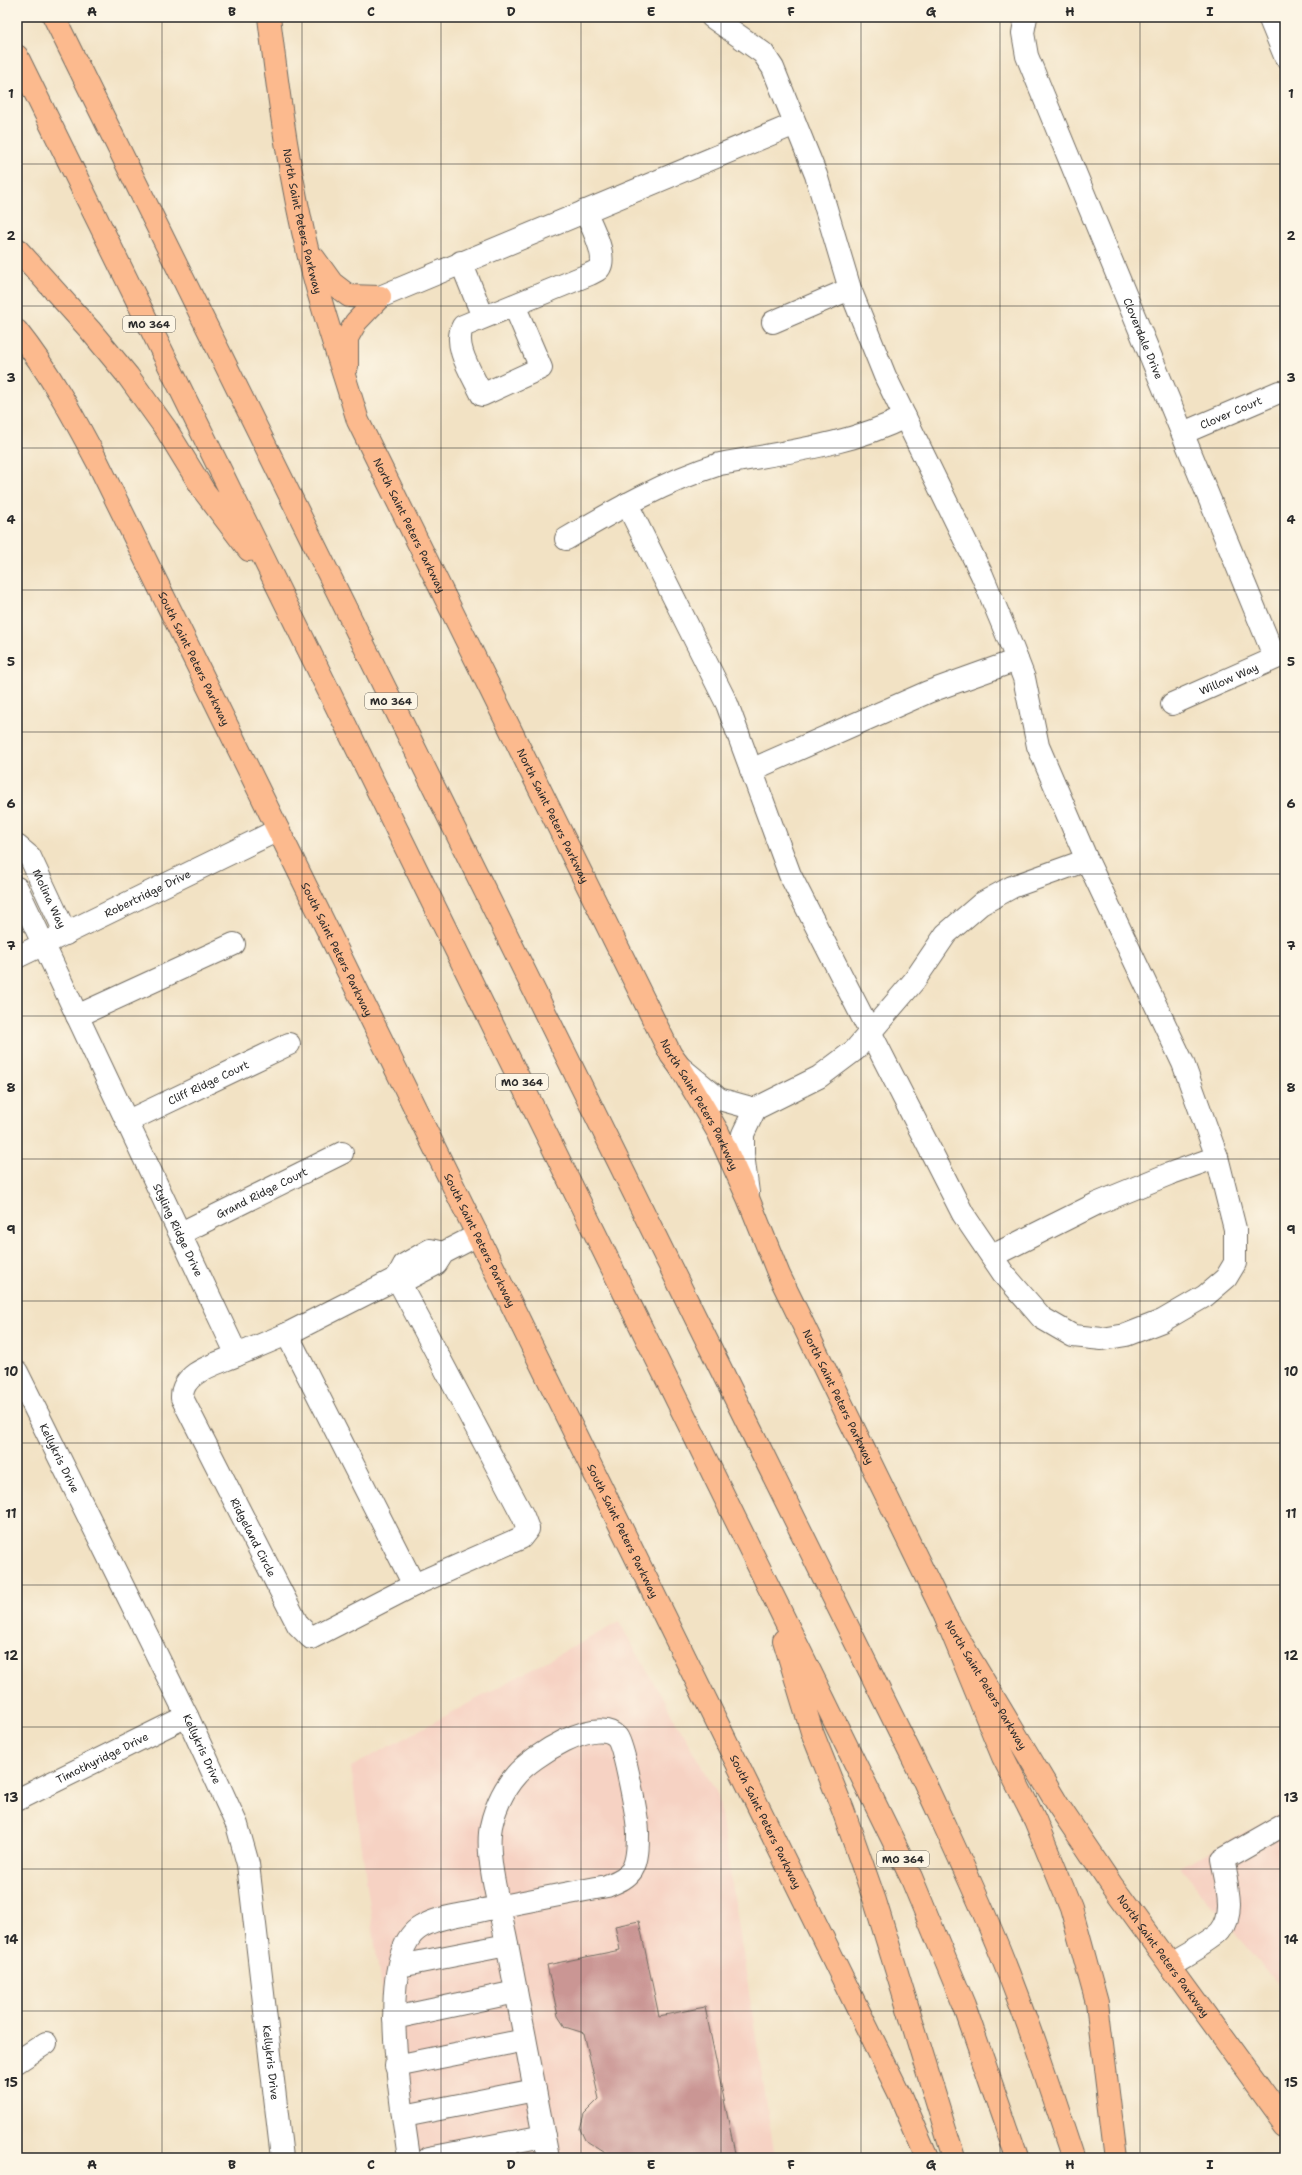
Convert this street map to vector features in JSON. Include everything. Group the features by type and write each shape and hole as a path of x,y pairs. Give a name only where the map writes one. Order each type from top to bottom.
{"main road":[{"name":"MO 364","path":"54,17 923,1779 963,1866 1010,1978 1046,2074 1073,2158"},
{"name":"North Saint Peters Parkway","path":"269,17 284,139 305,240 325,316 358,421 671,1055 680,1067 718,1132 748,1198 779,1275 946,1618 1058,1805 1170,1965 1285,2123"},
{"name":"MO 364","path":"17,56 911,1877 964,2006 1017,2158"},
{"path":"305,240 316,263 332,283 349,296 380,297"},
{"path":"17,249 86,324 128,376 170,435 204,491 281,593"},
{"path":"346,381 347,338 356,322 380,297"},
{"name":"South Saint Peters Parkway","path":"17,331 65,401 97,461 890,2075 927,2158"},
{"path":"762,1572 812,1732 843,1810 875,1901 954,2158"},
{"path":"946,1618 1003,1756 1035,1820 1071,1908 1097,2003 1116,2158"}],"street":[{"path":"627,504 727,704 790,875 962,1214 1003,1273 1042,1318 1073,1336 1102,1339 1126,1335 1162,1322 1205,1296 1226,1278 1235,1263 1235,1229 1217,1157 1183,1063 1087,860 1038,746 1024,678 1017,660 982,575 886,376 850,289 816,175 773,68 763,53 712,17"},
{"name":"Cloverdale Drive","path":"1026,17 1022,33 1027,56 1183,433 1280,656"},
{"path":"1269,17 1285,56"},
{"path":"380,297 585,210 795,124"},
{"path":"514,305 541,368 482,394 459,345 459,332 463,326 484,317 590,274 600,268 603,260 601,251 585,210"},
{"path":"461,262 484,317"},
{"path":"773,322 850,289"},
{"name":"Clover Court","path":"1183,433 1280,392"},
{"path":"566,538 627,504 699,471 720,464 850,440 881,429 906,417"},
{"name":"Willow Way","path":"1172,704 1280,656"},
{"path":"751,770 928,692 1017,660"},
{"name":"Robertridge Drive","path":"17,957 278,830"},
{"name":"Molina Way","path":"17,846 30,858 66,934"},
{"path":"748,1198 743,1154 743,1134 755,1109 819,1077 855,1050 914,980 946,934 981,904 1012,887 1087,860"},
{"path":"17,888 44,944"},
{"name":"Styling Ridge Drive","path":"44,944 237,1355"},
{"path":"77,1016 234,944"},
{"name":"Cliff Ridge Court","path":"128,1121 289,1044"},
{"path":"680,1067 719,1099 755,1109"},
{"name":"Grand Ridge Court","path":"181,1233 342,1153"},
{"path":"992,1256 1096,1204 1169,1174 1217,1157"},
{"path":"237,1355 287,1334 397,1278 409,1278 436,1264 442,1253 478,1235"},
{"name":"Ridgeland Circle","path":"237,1355 196,1373 187,1380 182,1389 182,1398 303,1632 311,1638 414,1585 521,1538 528,1529 523,1516 397,1278"},
{"path":"287,1334 414,1585"},
{"name":"Kellykris Drive","path":"17,1372 187,1716 237,1824 248,1864 282,2158"},
{"name":"Timothyridge Drive","path":"17,1800 187,1716"},
{"path":"409,2158 396,2066 394,2018 396,1984 406,1941 419,1928 437,1920 500,1907 607,1886 621,1881 632,1869 638,1853 638,1832 622,1750 617,1737 605,1730 592,1730 578,1734 536,1758 516,1775 499,1802 490,1833 492,1863 500,1907 507,1945 525,2040 548,2158"},
{"path":"1170,1965 1220,1933 1228,1919 1228,1903 1222,1860 1285,1824"},
{"path":"400,1966 507,1945"},
{"path":"394,2018 516,1992"},
{"path":"396,2066 525,2040"},
{"path":"17,2062 46,2043"},
{"path":"404,2116 535,2090"},
{"path":"429,2158 544,2136"}],"shaded area":[{"path":"619,1622 718,1795 775,2158 404,2158 351,1767"},
{"path":"1285,1812 1285,1992 1180,1867"}],"building":[{"path":"639,1921 659,2016 705,2007 736,2158 608,2158 607,2154 585,2140 580,2129 584,2114 599,2099 584,2033 565,2027 558,2016 547,1965 620,1950 615,1926"}]}
